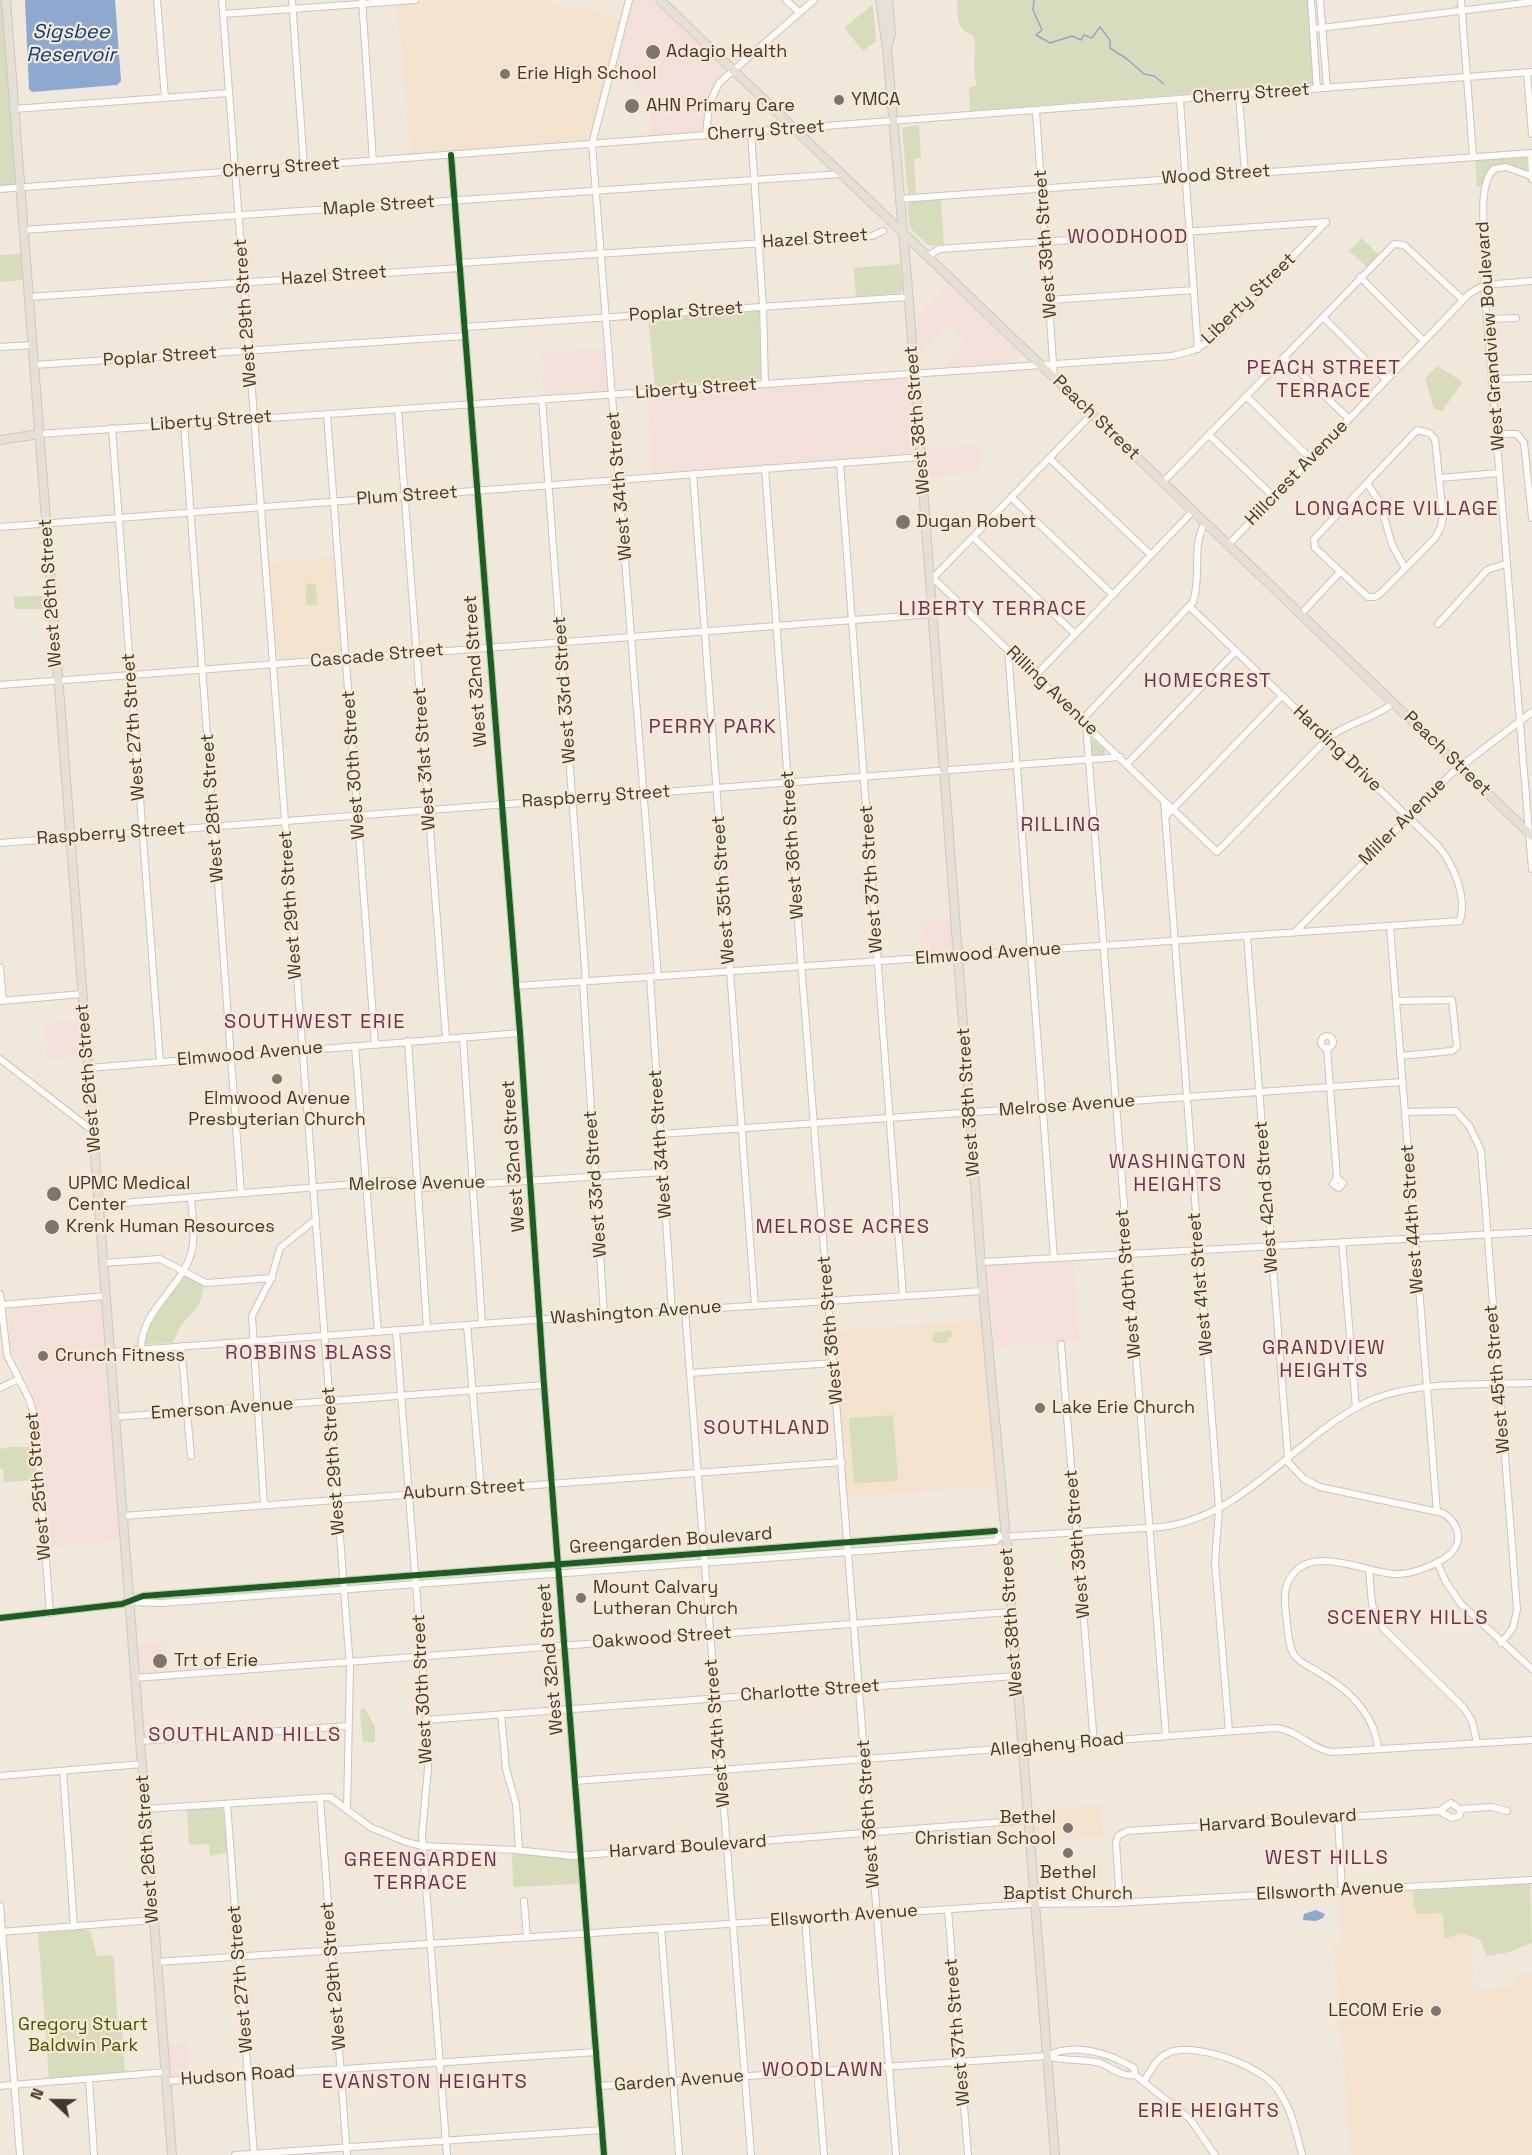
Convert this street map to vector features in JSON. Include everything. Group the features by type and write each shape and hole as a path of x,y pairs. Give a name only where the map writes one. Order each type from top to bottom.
{"main road":[{"name":"West 26th Street","path":"6,0 172,2155"},
{"name":"Peach Street","path":"660,0 1531,834"},
{"name":"West 38th Street","path":"880,0 883,35 887,48 932,576 1002,1537 1022,1749 1055,2155"},
{"name":"West 38th Street","path":"887,48 891,34 888,0"},
{"name":"Liberty Street","path":"0,434 13,436"},
{"name":"Liberty Street","path":"0,440 13,436 39,434"}],"street":[{"path":"157,0 165,98"},
{"name":"West 29th Street","path":"222,0 350,1662 352,1693 348,1726 347,1810"},
{"path":"292,0 304,166"},
{"path":"223,14 293,10 362,2 415,0"},
{"name":"West 34th Street","path":"629,0 592,144 658,976"},
{"path":"786,0 799,12"},
{"path":"706,135 706,116 711,98 719,83 732,69 814,0"},
{"path":"1311,0 1317,89"},
{"path":"1320,0 1327,88"},
{"path":"1461,0 1473,155"},
{"path":"362,2 374,161"},
{"path":"1312,29 1532,3"},
{"path":"1529,73 1532,134"},
{"name":"Cherry Street","path":"0,189 1529,73"},
{"path":"14,109 229,93"},
{"path":"1239,95 1245,173"},
{"path":"1180,100 1198,349"},
{"name":"West 39th Street","path":"1036,111 1054,377"},
{"path":"751,132 763,306 765,384"},
{"path":"1532,153 1532,177"},
{"name":"Wood Street","path":"899,199 1473,155 1532,153"},
{"name":"West 32nd Street","path":"451,155 488,647 517,986 544,1385 604,2155"},
{"name":"West Grandview Boulevard","path":"1532,177 1502,166 1491,172 1485,183 1482,204 1487,257 1484,285 1505,564 1531,834 1532,867"},
{"name":"Maple Street","path":"23,230 842,174"},
{"name":"Liberty Street","path":"39,434 1166,357 1198,349 1222,331 1326,222 1190,231"},
{"name":"Hazel Street","path":"28,297 872,236 883,231"},
{"path":"927,256 940,249 1190,231"},
{"path":"1163,482 1389,247 1398,242 1404,244 1463,300"},
{"path":"1360,278 1424,341"},
{"path":"1484,285 1532,281"},
{"name":"Hillcrest Avenue","path":"1228,545 1463,300 1484,285"},
{"path":"1050,300 1194,290"},
{"name":"Poplar Street","path":"465,327 908,297"},
{"path":"1323,317 1386,380"},
{"path":"1487,319 1516,318"},
{"name":"Poplar Street","path":"34,365 465,336"},
{"path":"0,347 32,345"},
{"path":"1284,357 1349,419"},
{"path":"1492,379 1532,378"},
{"path":"1246,396 1311,459"},
{"name":"West 33rd Street","path":"542,399 573,799 604,1315"},
{"name":"West 31st Street","path":"398,409 447,1038"},
{"name":"West 30th Street","path":"327,414 375,1044"},
{"path":"932,576 1092,414"},
{"name":"West 28th Street","path":"184,423 241,1193"},
{"name":"West 27th Street","path":"112,428 160,1062"},
{"path":"1418,430 1426,431 1435,440 1439,478 1441,527 1435,538 1382,593 1372,598 1362,594 1315,548 1313,542 1315,536 1418,430"},
{"path":"1497,434 1517,434 1524,444 1532,518"},
{"path":"1209,435 1274,497"},
{"name":"Plum Street","path":"0,527 921,457"},
{"path":"1049,458 1151,555"},
{"name":"West 37th Street","path":"840,463 903,1296"},
{"name":"West 36th Street","path":"765,468 896,2155"},
{"path":"1439,478 1499,473"},
{"name":"West 35th Street","path":"693,474 755,1306"},
{"path":"1367,483 1380,503 1392,545 1405,568"},
{"path":"1011,497 1113,595"},
{"path":"1036,675 1193,511"},
{"path":"1084,722 1190,607 1199,579 1198,536 1205,523"},
{"path":"973,537 1075,634"},
{"path":"1438,624 1487,570 1505,564"},
{"path":"1301,614 1340,572"},
{"name":"Rilling Avenue","path":"932,576 1218,852 1327,740"},
{"name":"Harding Drive","path":"1190,607 1439,847 1453,868 1458,883 1460,921"},
{"name":"Cascade Street","path":"0,685 933,614"},
{"path":"1008,648 1054,1258"},
{"path":"1127,764 1236,651"},
{"path":"1165,817 1282,696"},
{"path":"1327,740 1341,728 1372,716 1393,703"},
{"name":"Miller Avenue","path":"1294,932 1408,817 1461,768 1532,712"},
{"name":"West 40th Street","path":"1084,722 1089,759 1126,1254 1166,1736"},
{"name":"Raspberry Street","path":"0,843 1120,757"},
{"name":"West 41st Street","path":"1164,801 1219,1509 1215,1562 1229,1731"},
{"name":"Elmwood Avenue","path":"517,986 1460,921"},
{"name":"West 44th Street","path":"1390,926 1437,1512"},
{"name":"West 42nd Street","path":"1247,936 1287,1459"},
{"path":"0,967 1,1001 82,994"},
{"name":"West 34th Street","path":"650,977 672,1311"},
{"path":"1396,1001 1447,998 1454,1002 1457,1047 1452,1051 1400,1056"},
{"name":"Elmwood Avenue","path":"88,1068 520,1033"},
{"path":"464,1037 482,1324"},
{"path":"408,1041 428,1328"},
{"path":"355,1046 378,1332"},
{"path":"1327,1048 1338,1178"},
{"path":"0,1059 93,1131"},
{"name":"Melrose Avenue","path":"661,1134 1402,1082"},
{"name":"West 45th Street","path":"1405,1112 1453,1110 1462,1115 1481,1151 1517,1609 1514,1626 1501,1642"},
{"name":"Melrose Avenue","path":"99,1205 393,1181 418,1188 663,1172"},
{"path":"141,1349 144,1328 182,1272 190,1256 193,1240 190,1198"},
{"path":"264,1505 254,1311 272,1278 280,1248 316,1219"},
{"path":"982,1262 1532,1232"},
{"path":"1342,1242 1356,1408"},
{"path":"104,1263 160,1259 206,1282 272,1278"},
{"name":"Washington Avenue","path":"110,1352 540,1319 983,1290"},
{"name":"West 25th Street","path":"0,1294 5,1349 35,1418 50,1613"},
{"path":"0,1305 106,1296"},
{"name":"West 34th Street","path":"685,1310 751,2155"},
{"path":"467,1325 481,1489"},
{"name":"West 30th Street","path":"396,1330 429,1762 422,1846 447,2155"},
{"name":"West 39th Street","path":"1061,1344 1094,1743"},
{"path":"182,1346 191,1456"},
{"path":"690,1373 834,1363"},
{"path":"0,1388 19,1379"},
{"name":"Greengarden Boulevard","path":"0,1618 129,1602 157,1603 849,1552 1186,1522 1219,1509 1356,1408 1383,1395 1426,1388 1532,1383"},
{"name":"Emerson Avenue","path":"115,1417 544,1385"},
{"path":"1287,1459 1304,1479 1320,1488 1437,1512 1454,1522 1458,1535 1452,1552 1437,1562 1401,1574 1324,1561 1306,1563 1292,1574 1285,1596 1288,1639 1294,1655 1332,1681 1364,1710 1374,1727 1378,1749"},
{"name":"Auburn Street","path":"123,1516 842,1462"},
{"name":"Greengarden Boulevard","path":"129,1602 143,1596 704,1553 995,1532 1002,1537"},
{"path":"1437,1562 1458,1600 1532,1669"},
{"path":"1369,1569 1372,1604 1380,1623 1464,1708 1472,1721 1477,1743"},
{"name":"Oakwood Street","path":"135,1678 1010,1612"},
{"name":"Charlotte Street","path":"426,1720 1015,1676"},
{"path":"501,1714 506,1769 516,1804 519,1850"},
{"path":"140,1741 348,1726"},
{"name":"Allegheny Road","path":"575,1781 1022,1749 1278,1727 1295,1733 1317,1749 1328,1752 1532,1740"},
{"path":"0,1776 142,1764"},
{"path":"63,1771 74,1927"},
{"name":"West 29th Street","path":"320,1798 347,2151"},
{"name":"Harvard Boulevard","path":"145,1809 332,1798 380,1833 422,1846 581,1855 1028,1820"},
{"name":"Harvard Boulevard","path":"1120,1903 1116,1843 1118,1836 1127,1831 1439,1811 1451,1803 1461,1809 1492,1807 1508,1811"},
{"name":"West 27th Street","path":"227,1804 254,2154"},
{"name":"Harvard Boulevard","path":"1439,1811 1452,1818 1459,1816 1461,1809"},
{"path":"1338,1817 1342,1891"},
{"name":"Ellsworth Avenue","path":"157,1962 1035,1904 1120,1903 1532,1880"},
{"path":"524,1901 526,1938"},
{"path":"0,1906 20,2155"},
{"name":"West 37th Street","path":"948,1910 968,2155"},
{"path":"806,1919 824,2155"},
{"path":"1,1932 154,1920"},
{"path":"661,1928 679,2155"},
{"name":"Garden Avenue","path":"1047,2056 1058,2050 1098,2052 1124,2061 1190,2120 1215,2155"},
{"path":"1144,2081 1160,2058 1176,2051 1221,2057 1249,2066 1269,2080 1286,2101 1302,2155"},
{"name":"Hudson Road","path":"0,2086 88,2079 249,2075 596,2052"},
{"name":"Garden Avenue","path":"599,2086 1047,2056 1059,2060 1096,2062 1130,2076 1136,2074"},
{"path":"88,2079 94,2155"},
{"path":"235,2155 347,2151 446,2140 602,2130"}],"shaded area":[{"name":"Erie High School","path":"430,0 552,0 553,6 589,8 620,21 590,141 411,154 397,4"},
{"path":"632,0 653,0 724,69 710,94 703,133 649,136 652,103 615,65"},
{"path":"949,285 1019,351 1019,360 1015,363 947,367 947,362 966,341 949,324 920,353 917,316"},
{"path":"605,349 606,390 544,394 542,352"},
{"path":"906,379 911,384 916,451 914,453 652,474 647,396"},
{"path":"973,445 981,453 978,472 927,477 926,449"},
{"path":"334,557 342,653 278,660 269,563"},
{"path":"952,920 953,952 930,954 929,942 922,943 921,921"},
{"path":"80,1021 83,1056 48,1059 45,1023"},
{"path":"1072,1260 1080,1341 994,1347 988,1265"},
{"path":"101,1301 120,1541 51,1547 40,1418 34,1396 11,1349 7,1309"},
{"path":"983,1320 996,1486 847,1497 834,1331"},
{"path":"166,1642 168,1673 141,1673 138,1644"},
{"name":"Bethel Christian School","path":"1101,1804 1104,1836 1034,1841 1032,1812"},
{"name":"LECOM Erie","path":"1442,1889 1444,1938 1462,1933 1470,1936 1474,1990 1509,1988 1517,1975 1532,1973 1532,2155 1351,2155 1334,1945 1342,1944 1339,1895"},
{"path":"188,2043 190,2075 172,2076 168,2044"}],"green space":[{"path":"0,0 2,0 16,180 13,185 0,186"},
{"path":"957,0 1308,0 1314,84 970,111 969,88 977,85 974,73 975,42 974,36 963,30 959,22"},
{"path":"873,4 876,41 863,51 844,28"},
{"path":"919,125 921,158 914,159 916,193 908,194 902,128"},
{"path":"1526,155 1527,172 1500,164 1485,174 1482,185 1477,187 1475,159"},
{"path":"941,200 944,246 928,245 910,228 907,205 912,201"},
{"path":"1362,238 1379,255 1367,267 1349,251"},
{"path":"21,254 23,280 0,282 0,255"},
{"path":"900,264 903,288 901,293 856,297 854,268"},
{"path":"759,309 761,379 655,387 648,317"},
{"path":"1437,366 1463,382 1442,411 1434,409 1425,379"},
{"path":"316,584 317,605 306,605 306,585"},
{"path":"45,595 46,609 14,609 14,597"},
{"path":"1090,737 1105,749 1104,755 1092,755"},
{"path":"185,1276 204,1284 198,1305 181,1326 172,1343 145,1344 149,1326 182,1277"},
{"path":"951,1330 952,1337 948,1338 947,1343 935,1343 932,1340 934,1333"},
{"path":"893,1415 898,1481 854,1483 849,1418"},
{"path":"35,1447 37,1480 4,1482 3,1469 0,1469 0,1449"},
{"path":"365,1708 375,1727 375,1742 363,1742 360,1710"},
{"path":"223,1808 228,1852 210,1856 209,1844 189,1845 187,1810"},
{"path":"512,1852 577,1860 580,1884 513,1887"},
{"path":"1530,1884 1532,1943 1506,1953 1487,1956 1480,1940 1462,1933 1444,1939 1443,1913 1418,1914 1414,1907 1413,1891"},
{"name":"Gregory Stuart Baldwin Park","path":"86,1929 91,1933 97,1956 112,1955 114,1960 118,2027 122,2027 125,2072 49,2079 38,1932"}],"water":[{"name":"Sigsbee Reservoir","path":"25,0 115,0 121,81 117,85 32,92 29,89"},
{"path":"1316,1910 1325,1914 1323,1918 1316,1921 1303,1920 1304,1914"}],"waterway":[{"path":"1034,0 1033,10 1042,30 1036,35 1050,43 1072,36 1081,40 1084,35 1092,38 1100,27 1110,40 1110,48 1144,74 1154,76 1164,84"}],"cycle path":[{"path":"451,155 520,1033 544,1385 604,2155"},
{"path":"0,1618 122,1604 143,1596 995,1531"}],"place":[{"name":"Adagio Health","path":"653,52"},
{"name":"Erie High School","path":"505,74"},
{"name":"YMCA","path":"839,100"},
{"name":"AHN Primary Care","path":"632,106"},
{"name":"Dugan Robert","path":"903,522"},
{"name":"Elmwood Avenue Presbyterian Church","path":"277,1079"},
{"name":"UPMC Medical Center","path":"54,1194"},
{"name":"Krenk Human Resources","path":"52,1227"},
{"name":"Crunch Fitness","path":"43,1356"},
{"name":"Lake Erie Church","path":"1040,1408"},
{"name":"Mount Calvary Lutheran Church","path":"581,1598"},
{"name":"Trt of Erie","path":"160,1661"},
{"name":"Bethel Christian School","path":"1068,1828"},
{"name":"Bethel Baptist Church","path":"1068,1853"},
{"name":"LECOM Erie","path":"1436,2011"}],"district":[{"name":"WOODHOOD","path":"1128,238"},
{"name":"PEACH STREET TERRACE","path":"1324,380"},
{"name":"LONGACRE VILLAGE","path":"1397,510"},
{"name":"LIBERTY TERRACE","path":"993,610"},
{"name":"HOMECREST","path":"1208,682"},
{"name":"PERRY PARK","path":"713,728"},
{"name":"RILLING","path":"1061,826"},
{"name":"SOUTHWEST ERIE","path":"315,1023"},
{"name":"WASHINGTON HEIGHTS","path":"1178,1174"},
{"name":"MELROSE ACRES","path":"843,1228"},
{"name":"ROBBINS BLASS","path":"309,1354"},
{"name":"GRANDVIEW HEIGHTS","path":"1324,1360"},
{"name":"SOUTHLAND","path":"767,1429"},
{"name":"SCENERY HILLS","path":"1408,1619"},
{"name":"SOUTHLAND HILLS","path":"245,1736"},
{"name":"WEST HILLS","path":"1327,1859"},
{"name":"GREENGARDEN TERRACE","path":"421,1872"},
{"name":"WOODLAWN","path":"823,2071"},
{"name":"EVANSTON HEIGHTS","path":"425,2083"},
{"name":"ERIE HEIGHTS","path":"1209,2112"}]}
